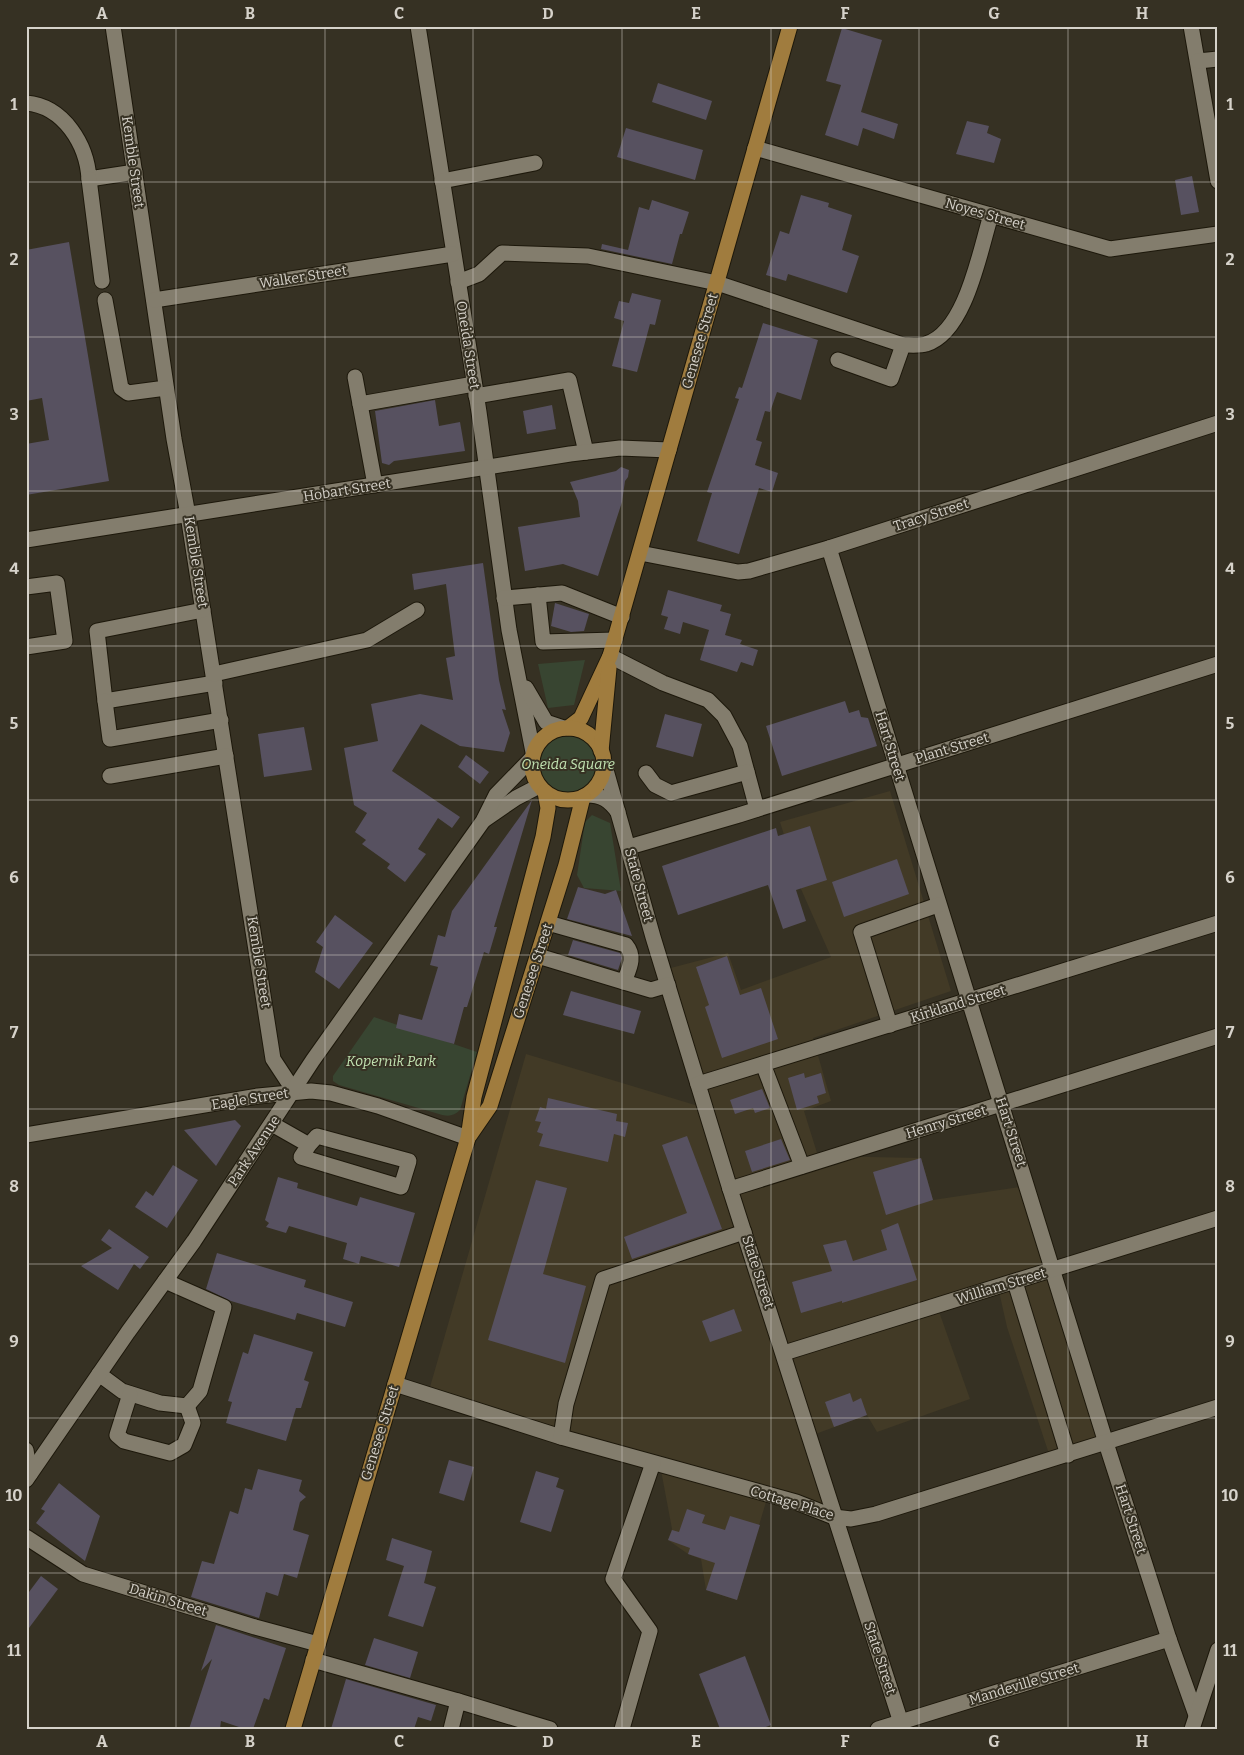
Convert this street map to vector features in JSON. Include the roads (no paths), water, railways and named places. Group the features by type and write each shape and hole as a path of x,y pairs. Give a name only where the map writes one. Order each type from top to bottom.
{"main road":[{"name":"Genesee Street","path":"566,728 581,718 610,656 790,26"},
{"name":"Genesee Street","path":"603,757 610,656"},
{"path":"566,728 588,734 603,757 599,781 585,796 563,800 542,789 532,768 533,755 545,736 566,728"},
{"name":"Genesee Street","path":"293,1729 468,1138 474,1097 543,837 548,808 542,789"},
{"name":"Genesee Street","path":"468,1138 490,1106 538,956 585,796"}],"street":[{"name":"Kemble Street","path":"113,26 166,388 204,610 272,1059 294,1091"},
{"name":"Oneida Street","path":"418,26 487,468 504,598 533,755"},
{"path":"1191,26 1218,181"},
{"path":"1198,62 1218,58"},
{"path":"26,103 48,110 69,125 78,140 88,168 102,281"},
{"name":"Noyes Street","path":"755,148 1110,249 1218,234"},
{"path":"442,181 535,163"},
{"path":"89,179 135,172"},
{"path":"458,282 479,274 502,253 588,256 717,283 903,345 927,344 950,325 961,309 969,291 991,215"},
{"name":"Walker Street","path":"154,300 453,254"},
{"path":"105,300 121,388 128,393 166,388"},
{"path":"838,360 891,379 903,345"},
{"path":"355,377 375,485"},
{"path":"360,404 569,380 586,452"},
{"name":"Tracy Street","path":"640,553 738,572 829,548 1218,423"},
{"name":"Hobart Street","path":"26,540 586,452 620,448 669,450"},
{"name":"Hart Street","path":"829,548 897,764 938,905 1002,1104 1194,1722"},
{"path":"26,587 57,583 65,640 26,647"},
{"path":"504,598 562,593 622,617"},
{"path":"538,595 543,642 615,640"},
{"path":"204,610 97,631 110,739 221,720"},
{"path":"105,701 214,678 367,640 417,610"},
{"path":"610,656 663,683 708,700 728,724 740,746 757,809"},
{"name":"Oneida Street","path":"515,664 534,706 546,722 566,728"},
{"name":"Plant Street","path":"629,847 757,809 1218,664"},
{"name":"Park Avenue","path":"28,1477 194,1241 314,1060 483,821 496,795 533,755"},
{"path":"110,776 226,756"},
{"name":"State Street","path":"603,757 668,985 730,1189 902,1725"},
{"path":"646,773 655,785 671,793 747,772"},
{"name":"Park Avenue","path":"483,821 514,799 542,789"},
{"name":"State Street","path":"585,796 600,795 610,802 619,813"},
{"path":"890,1025 861,932 938,905"},
{"path":"548,923 626,945 631,952 632,960 624,982"},
{"name":"Kirkland Street","path":"698,1084 1218,923"},
{"path":"538,956 651,990 668,985"},
{"name":"Henry Street","path":"730,1189 1218,1036"},
{"path":"763,1064 802,1166"},
{"name":"Eagle Street","path":"26,1135 294,1091 331,1093 378,1106 468,1138"},
{"path":"272,1124 309,1145"},
{"path":"317,1136 410,1161 401,1187 301,1157 309,1145 317,1136"},
{"name":"William Street","path":"784,1353 1218,1218"},
{"path":"561,1437 566,1404 603,1279 744,1232"},
{"path":"165,1281 224,1307 200,1391 187,1406"},
{"path":"1015,1282 1068,1455"},
{"path":"99,1374 122,1391 130,1394 160,1403 187,1406"},
{"name":"Cottage Place","path":"395,1384 561,1437 796,1502 834,1517 851,1519 876,1514 1218,1407"},
{"path":"130,1394 117,1435 124,1441 170,1454 184,1445 193,1422 187,1406"},
{"path":"26,1450 28,1477"},
{"path":"622,1729 650,1631 613,1579 653,1463"},
{"name":"Dakin Street","path":"26,1537 83,1574 318,1644"},
{"name":"Mandeville Street","path":"878,1729 902,1725 1169,1639"},
{"path":"1194,1722 1218,1650"},
{"path":"313,1660 550,1729"},
{"path":"452,1729 458,1701"}],"park label":[{"name":"Oneida Square","path":"568,764"},
{"name":"Kopernik Park","path":"391,1061"}]}
